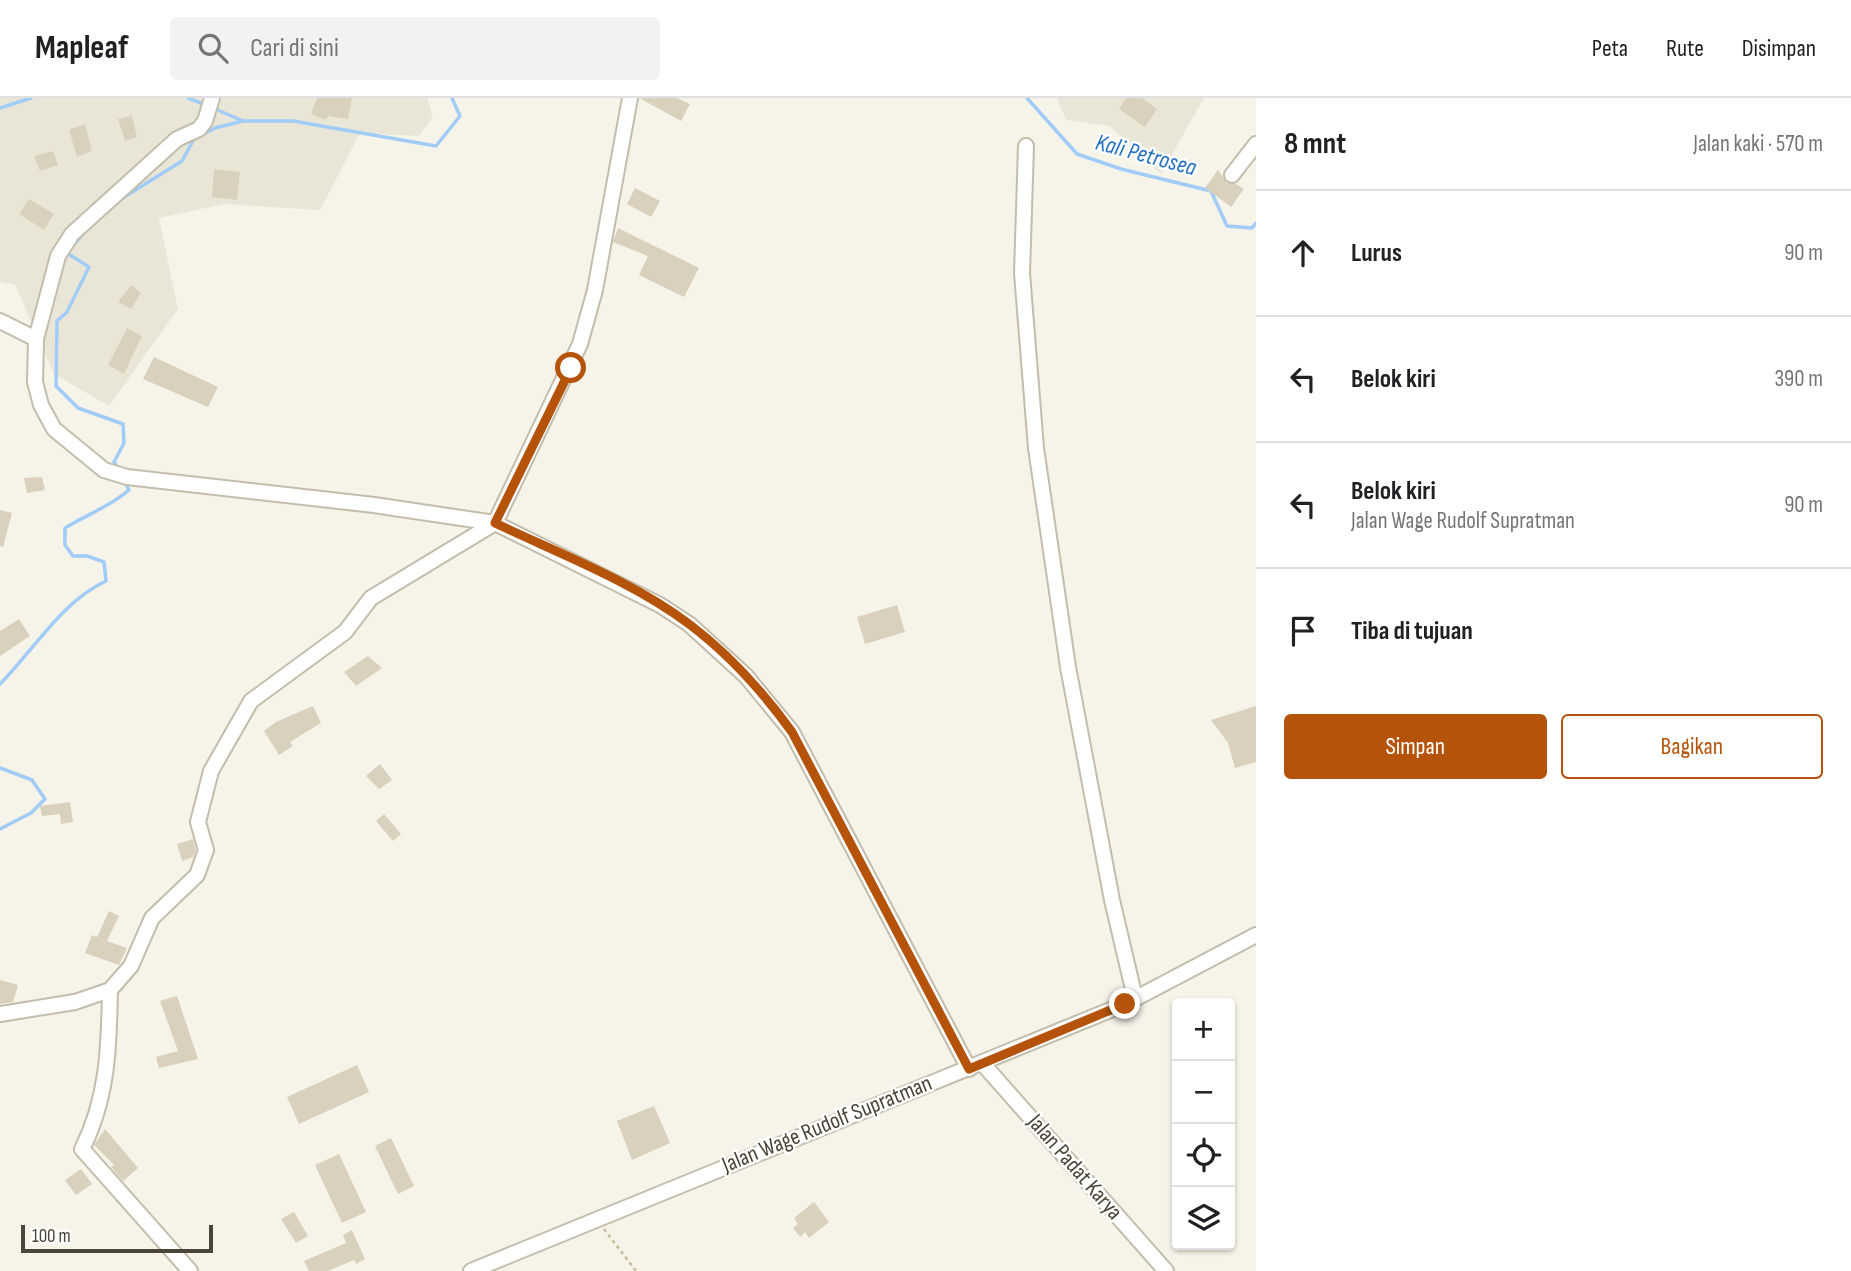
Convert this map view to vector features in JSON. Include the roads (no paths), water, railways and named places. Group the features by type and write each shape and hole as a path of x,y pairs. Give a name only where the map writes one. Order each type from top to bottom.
{"street":[{"path":"0,1014 75,1002 110,990 131,966 152,918 197,875 206,850 198,822 211,771 251,701 345,632 370,598 495,523 580,344 595,290 630,98"},
{"path":"210,102 205,121 199,129 177,139 72,234 58,256 36,339 35,382 41,405 54,429 81,453 111,472 127,477 374,505 495,523 670,612 717,648 772,705 792,732 969,1069"},
{"path":"1232,175 1256,145"},
{"path":"1026,146 1022,274 1036,448 1068,667 1112,900 1135,998"},
{"path":"0,321 36,339"},
{"name":"Jalan Wage Rudolf Supratman","path":"471,1271 984,1064 1135,998 1256,935"},
{"path":"110,990 109,1055 102,1100 95,1124 82,1149 190,1271"},
{"name":"Jalan Padat Karya","path":"984,1064 1166,1271"}],"waterway":[{"name":"Kali Petrosea","path":"0,108 31,98"},
{"name":"Kali Petrosea","path":"188,98 206,105"},
{"name":"Kali Petrosea","path":"213,108 243,121 293,121 436,146 460,116 452,98"},
{"name":"Kali Petrosea","path":"1027,98 1077,154 1121,169 1211,191 1227,226 1252,228 1256,223"},
{"path":"121,199 182,161 194,139 215,128 243,121"},
{"path":"87,229 67,253 89,267 67,312 57,321 56,386 78,408 123,424 124,443 114,462 119,470"},
{"path":"0,684 75,601 106,581 104,562 87,556 73,556 65,545 65,528 122,496 129,490 124,480"},
{"path":"0,768 32,780 45,799 31,813 0,829"}]}
